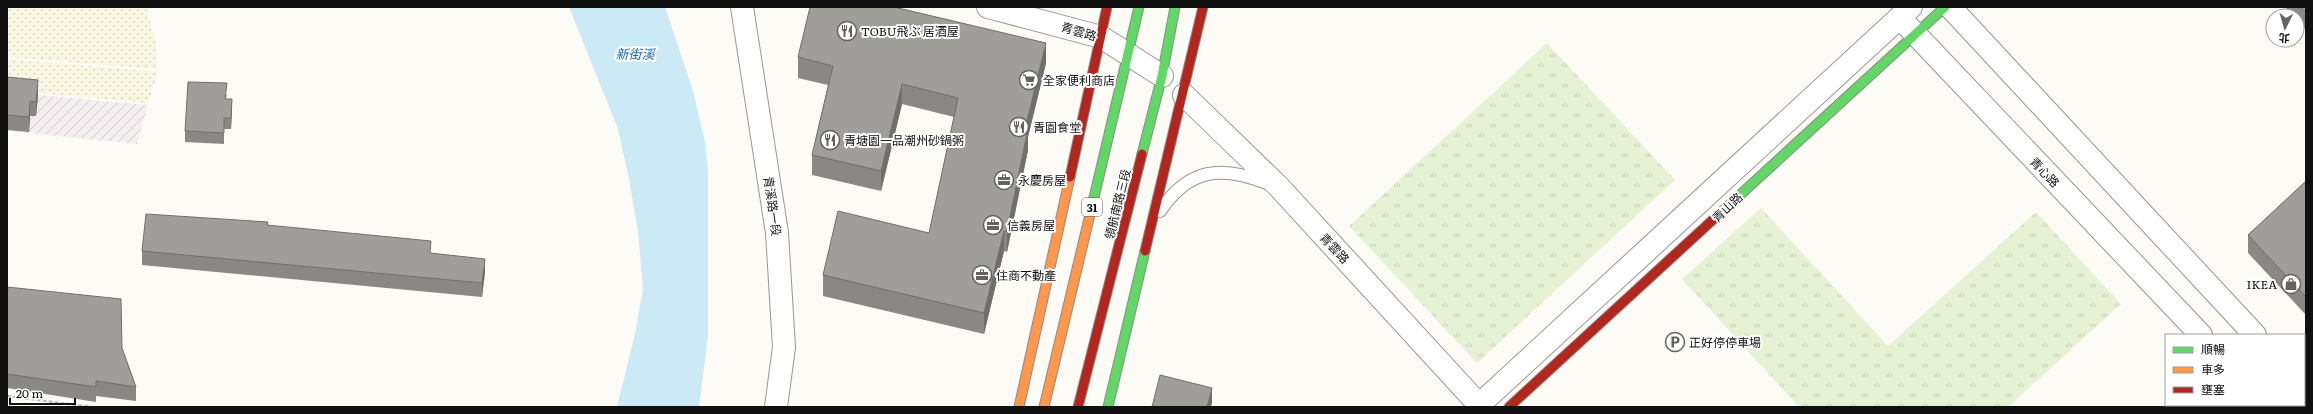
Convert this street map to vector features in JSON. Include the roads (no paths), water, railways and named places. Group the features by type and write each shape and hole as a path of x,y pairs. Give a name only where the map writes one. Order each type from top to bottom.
{"street":[{"name":"青溪路一段","path":"742,7 777,233 784,346 776,407"},
{"name":"青雲路","path":"988,7 1100,37 1162,76"},
{"name":"31","path":"1019,407 1107,7"},
{"name":"領航南路三段","path":"1044,407 1139,7"},
{"name":"領航南路三段","path":"1078,407 1162,76 1175,7"},
{"path":"1108,407 1184,95 1203,7"},
{"name":"青山路","path":"1509,407 1945,7"},
{"path":"1950,7 2254,334"},
{"name":"青山路","path":"1480,406 1901,11"},
{"name":"青心路","path":"1901,11 1916,34 2200,334"},
{"name":"青雲路","path":"1184,95 1279,187 1480,406"}],"lane":[{"path":"1162,76 1184,95"},
{"path":"1154,220 1171,194 1192,179 1220,171 1247,175 1279,187"}],"water":[{"name":"新街溪","path":"569,7 665,7 693,91 705,142 708,170 708,336 699,407 617,407 635,334 643,289 638,232 629,179 618,129"}],"place":[{"name":"TOBU飛ぶ 居酒屋","path":"847,31"},
{"name":"全家便利商店","path":"1029,80"},
{"name":"青園食堂","path":"1019,127"},
{"name":"青塘園一品潮州砂鍋粥","path":"830,140"},
{"name":"永慶房屋","path":"1004,180"},
{"name":"信義房屋","path":"993,225"},
{"name":"住商不動產","path":"982,275"},
{"name":"IKEA","path":"2291,284"},
{"name":"正好停停車場","path":"1675,342"}]}
